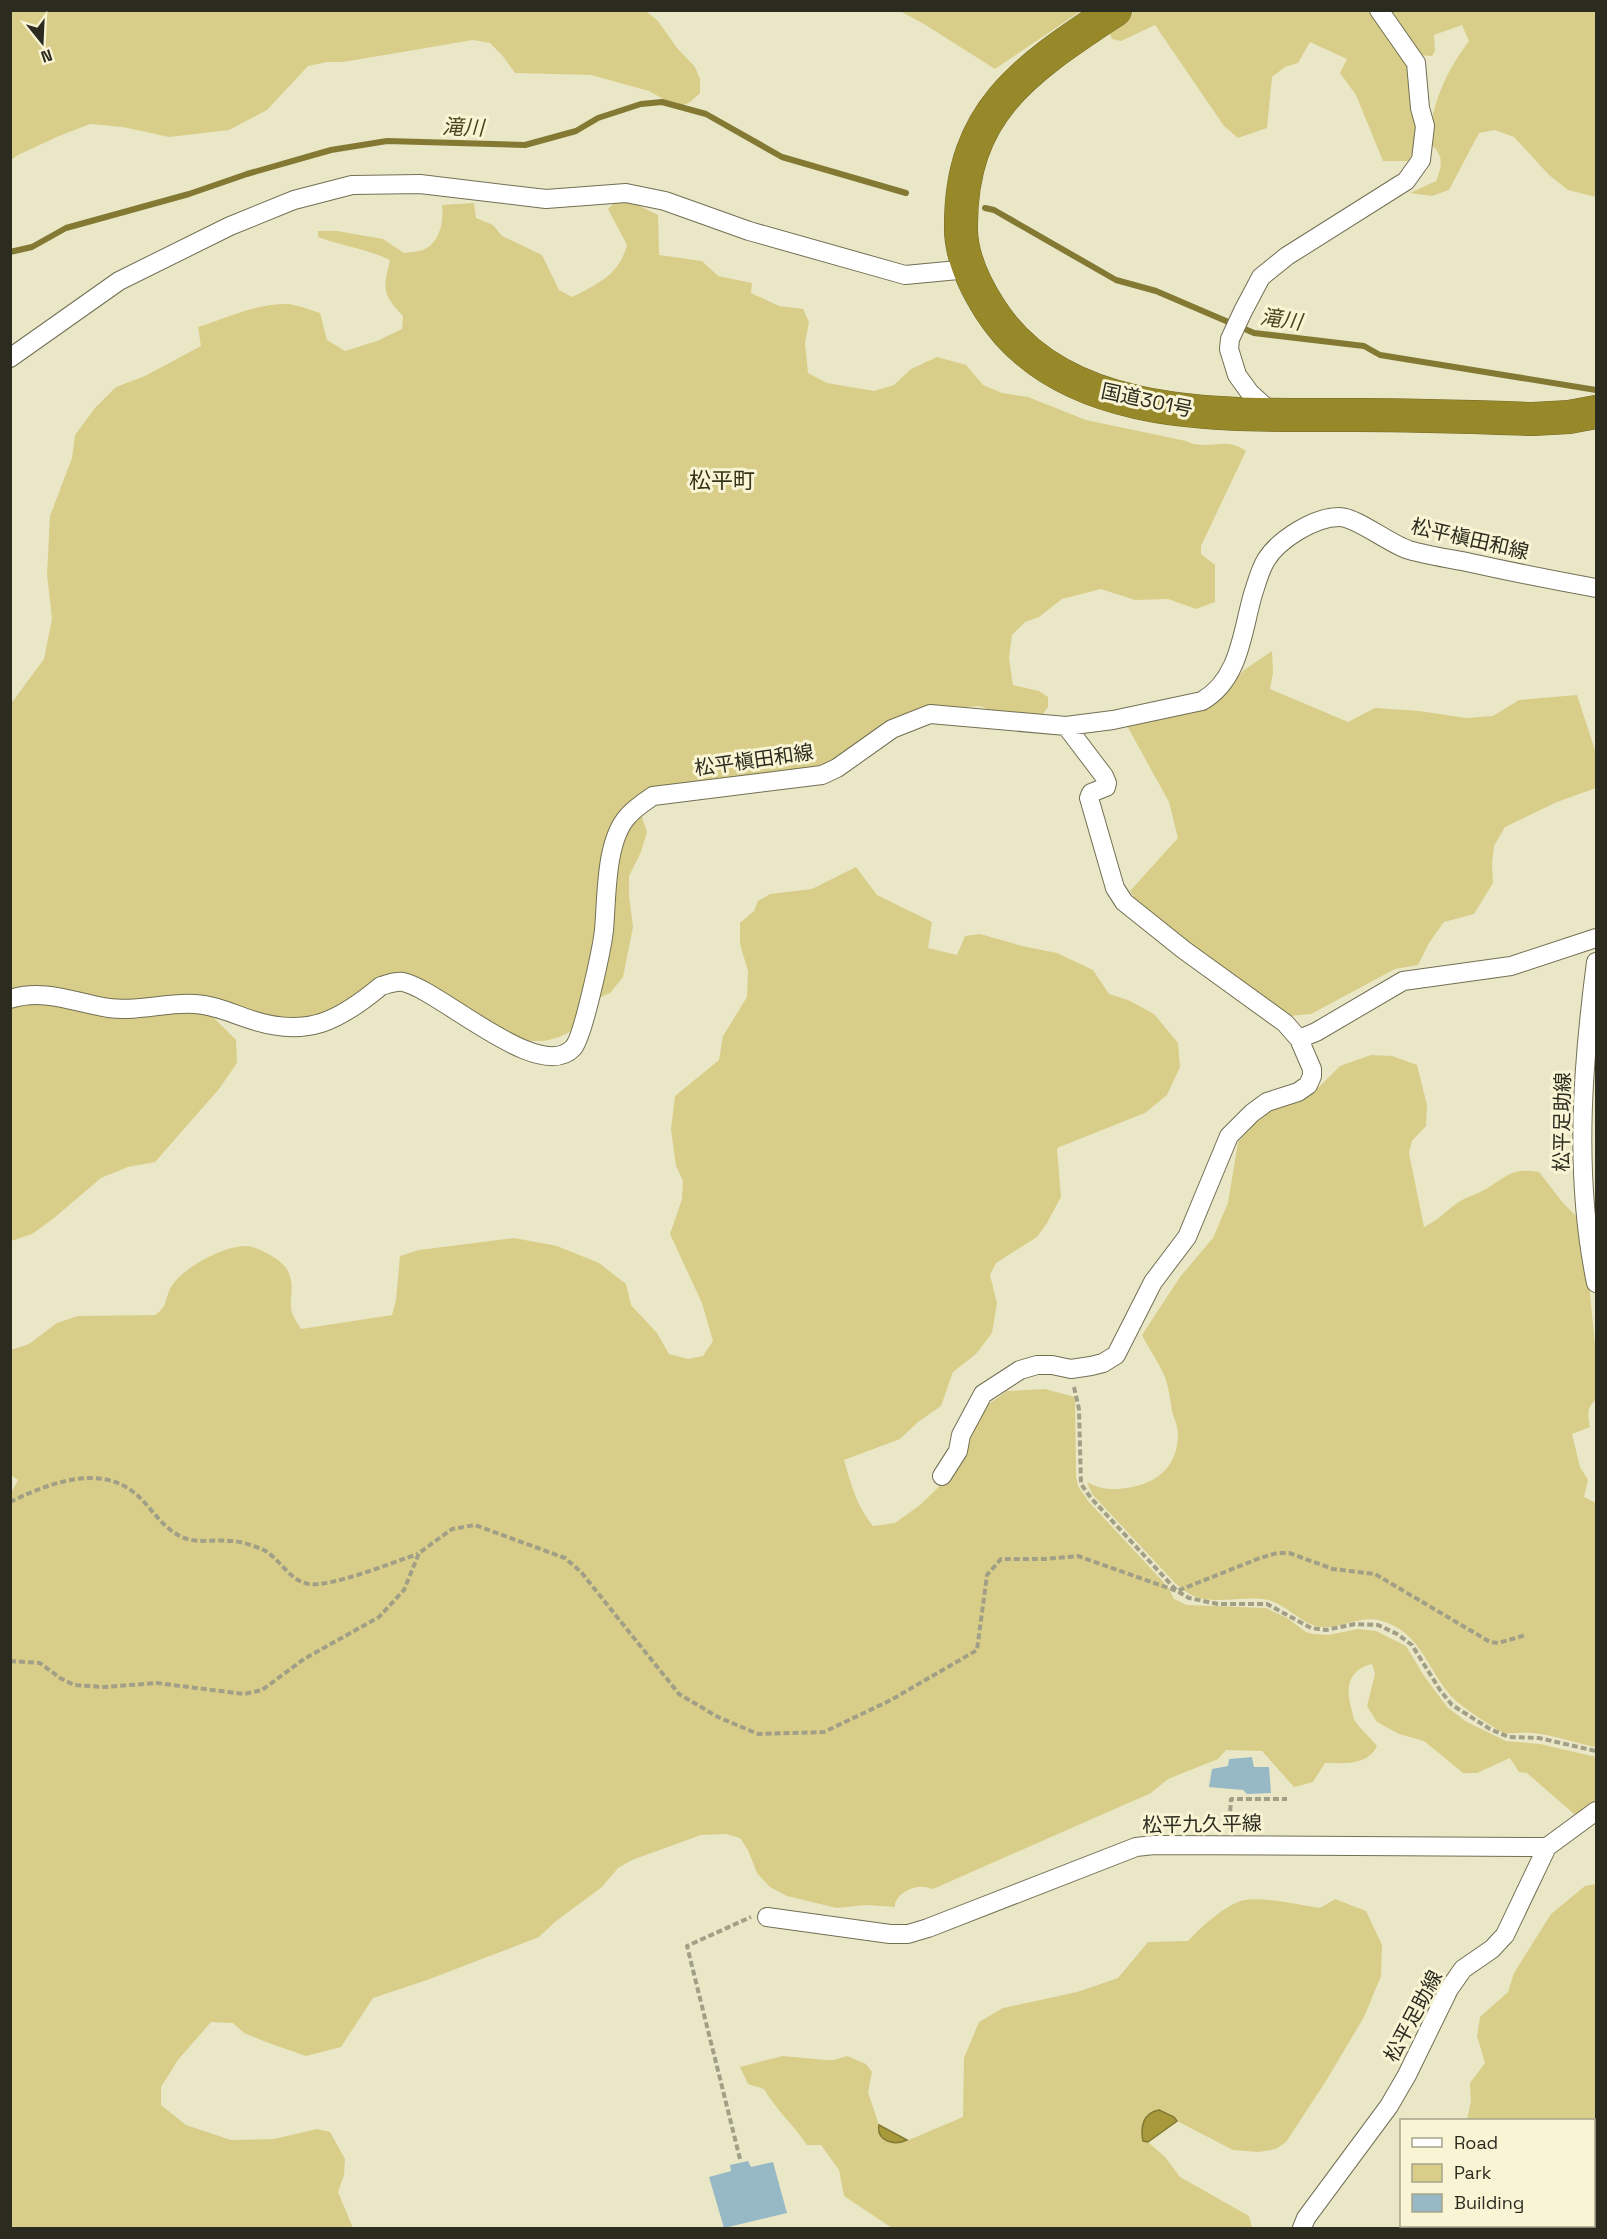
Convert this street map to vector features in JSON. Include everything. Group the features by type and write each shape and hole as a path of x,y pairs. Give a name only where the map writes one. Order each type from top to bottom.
{"highway":[{"name":"国道301号","path":"1115,10 1032,67 1010,88 980,132 967,166 963,186 960,230 969,269 979,292 996,319 1027,352 1052,370 1091,388 1128,400 1168,408 1214,413 1533,419 1569,417 1596,412"}],"street":[{"path":"1275,415 1250,393 1237,375 1229,349 1236,326 1261,277 1287,256 1406,181 1421,160 1425,126 1420,108 1416,63 1380,10"},
{"path":"10,358 119,281 230,226 294,200 352,185 420,184 546,199 626,193 665,201 749,231 905,275 969,269"},
{"name":"松平槇田和線","path":"10,999 39,994 54,995 89,1005 132,1009 167,1004 196,1004 216,1007 254,1021 289,1028 303,1028 329,1022 381,986 401,982 436,996 460,1014 510,1043 534,1053 552,1056 574,1048 581,1032 602,945 613,848 618,831 639,805 653,796 822,775 837,768 892,729 930,714 1066,726 1113,720 1203,701 1215,694 1225,682 1238,656 1258,578 1266,559 1277,546 1307,525 1324,520 1340,517 1408,550 1596,588"},
{"path":"942,1476 958,1451 961,1435 983,1394 1020,1371 1037,1365 1071,1369 1104,1363 1116,1355 1153,1282 1187,1237 1230,1136 1252,1113 1267,1102 1298,1092 1308,1085 1312,1076 1312,1069 1299,1039 1280,1018 1184,950 1124,902 1115,888 1089,798 1091,793 1106,788 1107,783 1066,726"},
{"path":"1299,1039 1316,1032 1403,981 1511,966 1596,938"},
{"name":"松平足助線","path":"1596,962 1586,1041 1581,1150 1584,1199 1596,1283"},
{"name":"松平足助線","path":"1302,2229 1306,2218 1389,2106 1407,2075 1449,1989 1463,1969 1492,1949 1505,1935 1547,1847 1596,1811"},
{"name":"松平九久平線","path":"761,1916 890,1934 908,1934 1136,1847 1154,1845 1547,1847"}],"path":[{"path":"1071,1369 1079,1409 1081,1484 1091,1498 1177,1592"},
{"path":"10,1502 54,1484 84,1479 109,1479 132,1490 165,1526 180,1536 196,1541 233,1541 264,1550 294,1577 308,1584 328,1584 419,1553 452,1529 475,1526 565,1558 581,1572 679,1694 718,1717 758,1734 824,1732 891,1700 977,1650 987,1575 1001,1559 1078,1556 1203,1602 1267,1604 1311,1628 1326,1630 1355,1624 1378,1625 1397,1634 1412,1645 1440,1690 1452,1704 1490,1730 1509,1737 1539,1738 1596,1751"},
{"path":"10,1661 40,1663 74,1685 104,1687 157,1683 243,1694 262,1690 304,1659 379,1617 404,1590 419,1553"},
{"path":"1177,1592 1260,1558 1277,1553 1289,1553 1333,1569 1375,1574 1490,1642 1526,1635"},
{"path":"1228,1845 1231,1799 1287,1799"},
{"path":"740,2159 687,1946 761,1916"}],"green space":[{"path":"11,10 646,11 658,21 677,48 695,67 700,79 700,93 681,106 674,105 649,91 591,75 515,73 490,43 473,40 308,66 267,110 229,130 169,137 123,127 90,124 59,136 11,160"},
{"path":"900,11 1081,11 995,69"},
{"path":"1135,11 1374,11 1409,57 1418,121 1412,154 1408,161 1383,161 1356,95 1340,73 1347,59 1310,42 1298,63 1285,67 1272,77 1267,128 1238,138 1224,126 1155,25 1121,41 1112,39 1109,31"},
{"path":"1386,11 1596,11 1596,197 1568,190 1549,175 1514,137 1495,130 1479,133 1449,190 1432,196 1410,193 1436,181 1441,160 1437,151 1428,142 1433,114 1441,88 1469,41 1462,25 1434,35 1435,51 1432,56 1419,55"},
{"path":"615,202 631,202 658,215 659,255 702,261 718,276 752,283 751,293 779,306 803,309 809,322 805,343 808,373 827,383 874,391 894,385 911,369 937,357 966,365 983,385 1002,393 1028,397 1086,420 1194,444 1231,444 1246,451 1201,546 1201,554 1215,565 1215,602 1196,609 1168,599 1135,600 1101,589 1062,599 1039,617 1025,622 1012,635 1009,658 1013,685 1039,691 1048,697 1048,707 1039,719 1012,718 979,706 915,712 833,764 623,810 596,942 575,1029 560,1037 540,1041 516,1039 408,975 322,1020 289,1024 139,1004 11,996 11,701 44,659 52,619 47,574 50,516 72,458 75,435 95,408 116,387 145,376 201,346 198,327 253,308 288,304 320,313 327,340 345,351 377,341 402,329 403,316 391,302 386,291 390,260 318,237 318,231 337,231 383,239 404,253 418,251 429,247 437,237 440,231 442,205 474,203 476,218 493,225 502,236 542,255 559,290 572,297 606,277 619,264 627,245 608,209"},
{"path":"1272,651 1273,673 1270,689 1348,722 1375,708 1419,711 1466,718 1493,716 1519,700 1577,695 1596,753 1596,788 1557,802 1505,827 1494,846 1493,883 1474,914 1444,922 1429,943 1418,965 1395,969 1311,1014 1289,1016 1140,908 1130,891 1178,838 1169,802 1126,724 1226,690 1244,670"},
{"path":"640,811 647,832 641,852 629,876 633,927 623,977 610,993 596,999 617,854 624,830"},
{"path":"856,867 877,895 932,922 928,948 957,955 965,936 980,934 1057,953 1093,970 1109,994 1128,1000 1154,1014 1178,1043 1180,1067 1167,1095 1145,1113 1057,1148 1061,1197 1037,1237 996,1263 990,1275 997,1303 992,1333 976,1354 953,1372 941,1406 918,1422 900,1439 844,1460 852,1486 867,1519 873,1526 895,1523 920,1505 946,1480 986,1406 1007,1391 1045,1389 1075,1397 1078,1486 1089,1502 1168,1587 1174,1599 1187,1605 1266,1608 1313,1634 1328,1635 1358,1629 1376,1631 1406,1646 1424,1676 1448,1708 1467,1722 1506,1741 1540,1744 1596,1757 1596,1802 1581,1815 1574,1814 1527,1773 1519,1772 1510,1758 1477,1773 1463,1773 1424,1741 1399,1734 1377,1722 1367,1706 1375,1674 1372,1664 1354,1674 1349,1685 1349,1699 1355,1721 1377,1746 1367,1757 1355,1762 1325,1763 1313,1782 1294,1787 1262,1751 1226,1750 1218,1759 1168,1779 1151,1793 933,1889 920,1887 910,1889 899,1897 895,1907 866,1905 837,1908 787,1896 770,1887 757,1873 748,1850 740,1838 726,1834 701,1835 632,1860 618,1868 602,1887 556,1921 539,1937 373,1998 341,2047 306,2056 244,2033 233,2023 211,2022 178,2060 161,2087 161,2105 186,2125 231,2140 274,2139 317,2129 330,2132 345,2159 344,2175 338,2192 353,2228 11,2228 10,1495 18,1480 11,1475 11,1350 29,1344 57,1323 78,1316 155,1315 163,1308 170,1288 179,1277 206,1258 227,1249 250,1247 273,1257 286,1268 292,1285 292,1313 301,1329 392,1315 396,1300 400,1256 419,1250 514,1238 557,1246 599,1263 626,1284 631,1305 657,1333 669,1354 688,1359 703,1356 713,1341 702,1303 670,1234 682,1199 683,1181 676,1166 671,1129 675,1096 719,1060 723,1036 747,997 748,971 740,944 740,923 754,911 758,901 770,894 812,889"},
{"path":"11,1002 193,1009 211,1015 236,1040 237,1063 219,1089 155,1162 128,1167 101,1178 32,1234 11,1241"},
{"path":"1371,1055 1392,1056 1417,1065 1427,1105 1426,1126 1412,1141 1409,1153 1424,1227 1462,1200 1519,1171 1539,1172 1563,1203 1583,1223 1596,1354 1596,1400 1589,1409 1590,1427 1572,1434 1580,1467 1588,1480 1584,1497 1596,1503 1596,1746 1594,1747 1540,1734 1504,1733 1495,1728 1455,1700 1415,1643 1393,1625 1371,1619 1320,1627 1268,1600 1209,1600 1191,1595 1176,1584 1092,1494 1087,1482 1113,1489 1140,1485 1163,1473 1172,1460 1178,1434 1166,1379 1142,1335 1180,1277 1213,1238 1228,1203 1238,1142 1276,1104 1319,1087 1340,1066"},
{"path":"1596,1884 1596,2228 1403,2228 1595,2227 1595,2119 1467,2119 1471,2101 1470,2083 1485,2063 1477,2036 1480,2017 1508,1992 1514,1973 1551,1914 1585,1886"},
{"path":"1335,1899 1366,1911 1382,1945 1381,1976 1364,2017 1286,2142 1276,2149 1258,2152 1233,2150 1177,2121 1174,2117 1143,2141 1148,2142 1165,2157 1180,2177 1249,2216 1252,2228 892,2228 844,2196 839,2170 821,2145 807,2145 764,2089 748,2084 740,2067 783,2056 834,2060 847,2056 866,2064 872,2072 868,2092 879,2125 878,2129 904,2142 963,2117 964,2058 979,2022 1003,2008 1077,1992 1118,1978 1148,1942 1188,1941 1214,1917 1238,1902 1264,1900 1320,1908"}],"shaded area":[{"path":"1159,2110 1174,2117 1177,2121 1148,2142 1143,2141 1142,2131 1146,2117"},
{"path":"879,2125 907,2140 887,2141 880,2135"}],"building":[{"path":"1252,1757 1254,1767 1269,1767 1271,1793 1247,1794 1243,1790 1209,1787 1212,1769 1228,1766 1229,1759"},
{"path":"748,2161 751,2167 773,2162 787,2213 724,2228 709,2177 731,2171 730,2165"}],"waterway":[{"name":"滝川","path":"10,252 32,247 66,228 189,194 247,174 331,150 387,141 525,145 576,131 598,118 641,104 662,102 706,114 782,157 906,193"},
{"name":"滝川","path":"985,208 994,210 1116,280 1156,291 1254,333 1364,346 1380,355 1596,390"}],"district":[{"name":"松平町","path":"722,480"}]}
